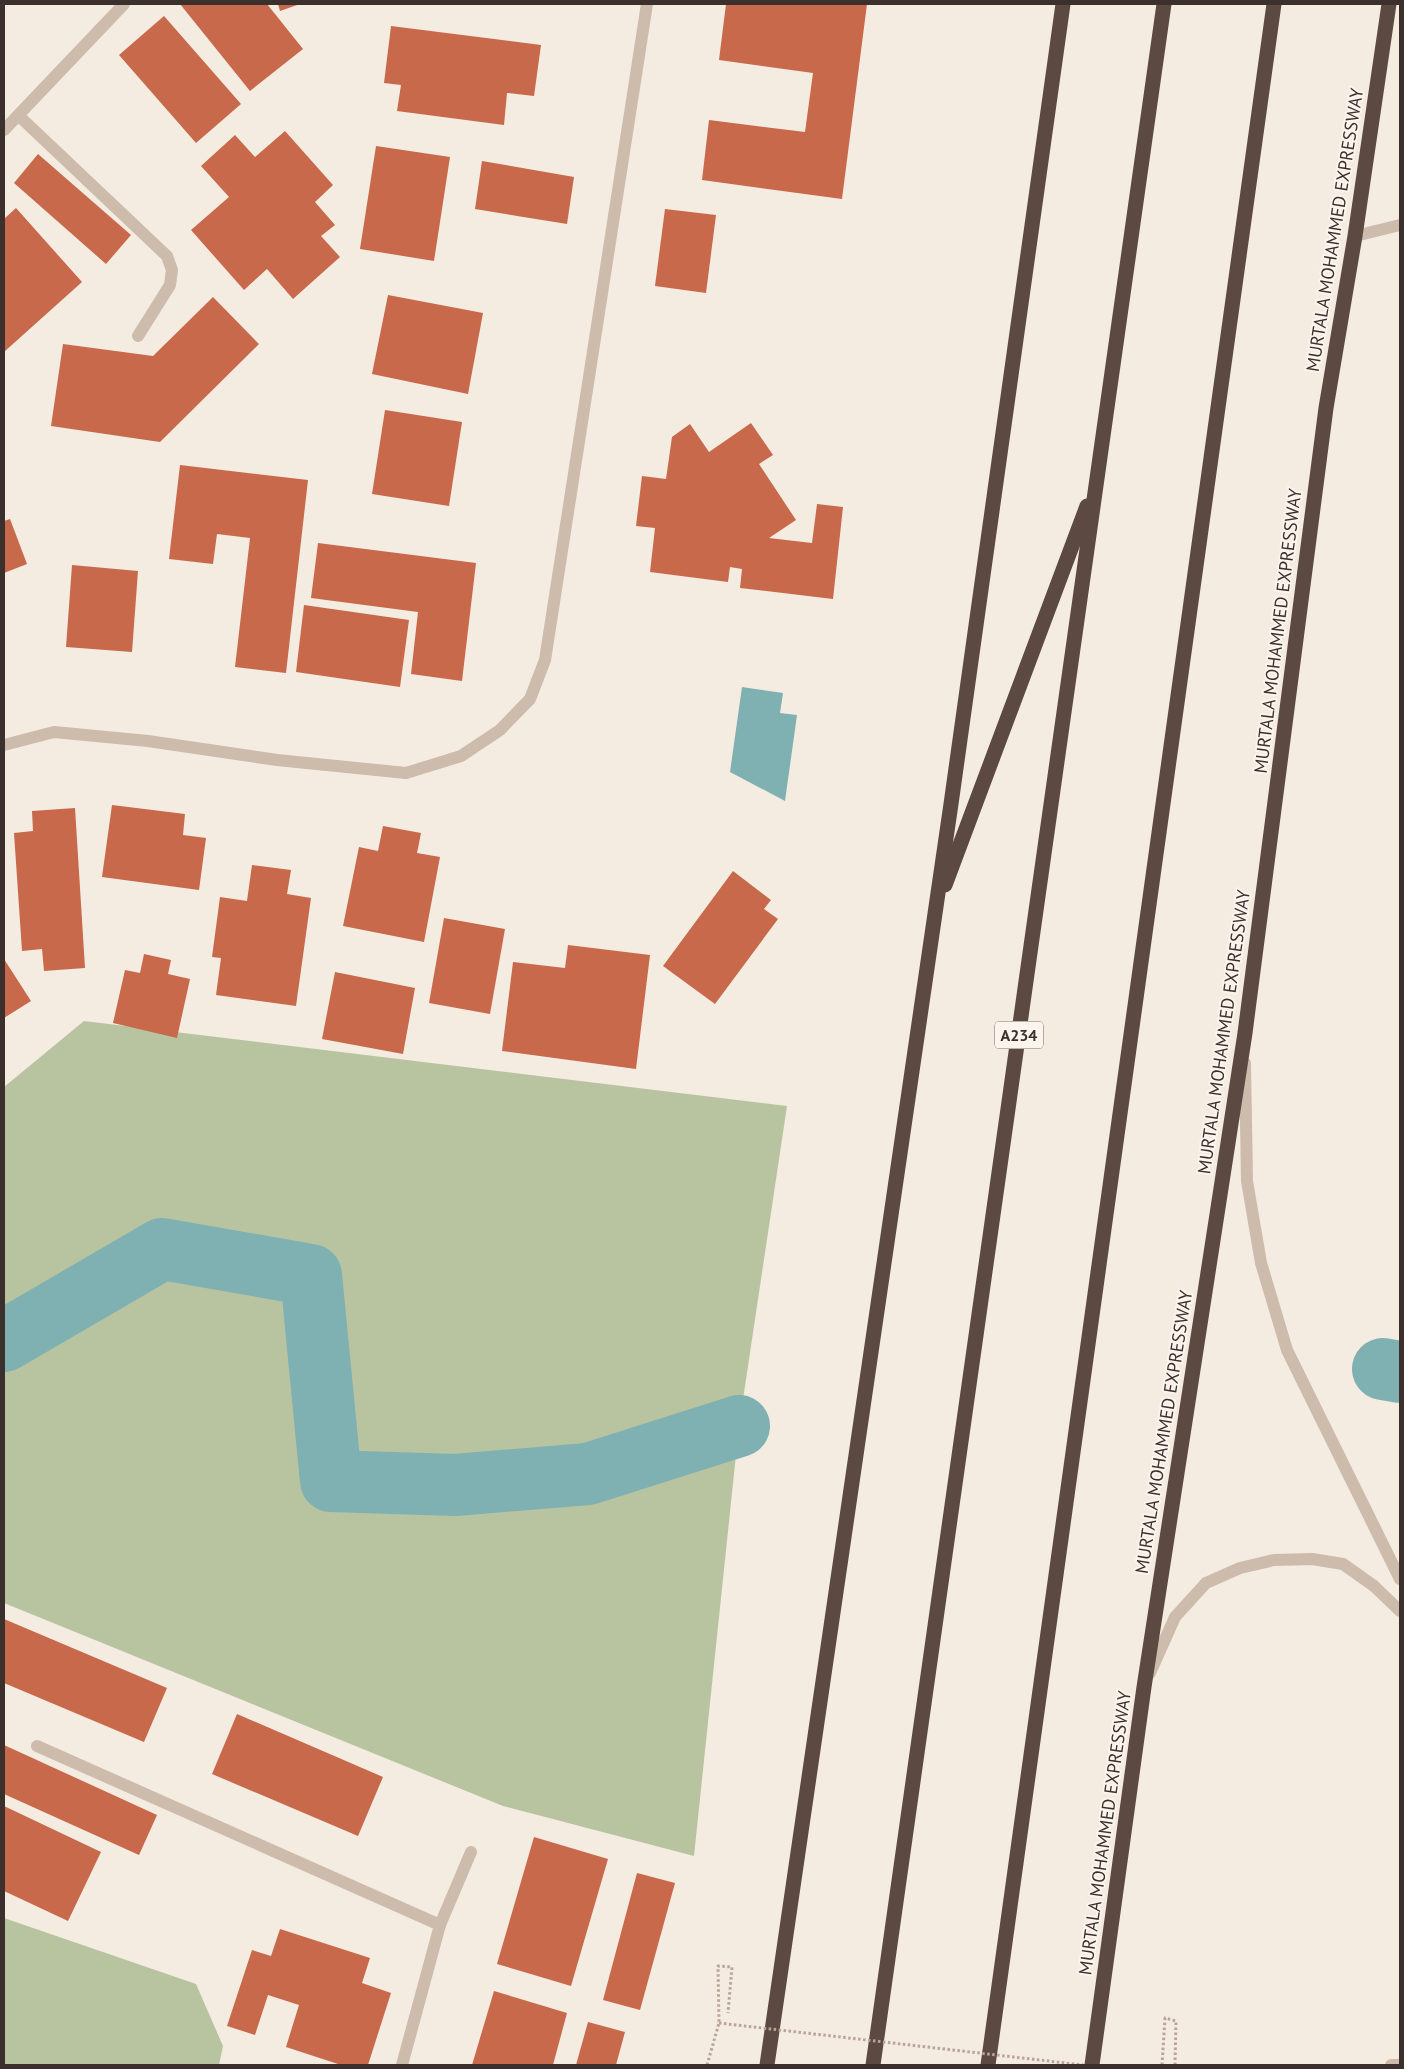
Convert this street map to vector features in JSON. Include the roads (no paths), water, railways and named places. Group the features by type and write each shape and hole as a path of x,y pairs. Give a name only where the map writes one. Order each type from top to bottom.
{"highway":[{"path":"767,2065 935,914 1064,4"},
{"name":"A234","path":"873,2065 1164,4"},
{"path":"988,2065 1274,4"},
{"name":"MURTALA MOHAMMED EXPRESSWAY","path":"1092,2065 1144,1687 1245,1033 1326,408 1355,236 1389,4"},
{"path":"935,914 1097,479"}],"street":[{"path":"4,130 124,4"},
{"path":"4,745 54,732 148,741 277,760 406,773 461,756 500,730 530,699 545,660 647,4"},
{"path":"18,116 167,256 172,270 170,284 138,336"},
{"path":"1355,236 1400,225"},
{"path":"1245,1033 1247,1181 1262,1263 1287,1350 1400,1579"},
{"path":"1144,1687 1174,1617 1206,1583 1240,1568 1274,1560 1312,1559 1343,1564 1374,1586 1400,1612"},
{"path":"37,1746 440,1925"},
{"path":"402,2065 440,1925 471,1852"},
{"path":"1391,2065 1400,2065"}],"water":[{"path":"742,687 783,693 780,713 797,715 785,801 730,772"}],"waterway":[{"path":"4,1341 162,1249 311,1275 331,1481 455,1485 588,1474 739,1426"},
{"path":"1383,1369 1400,1372"}]}
